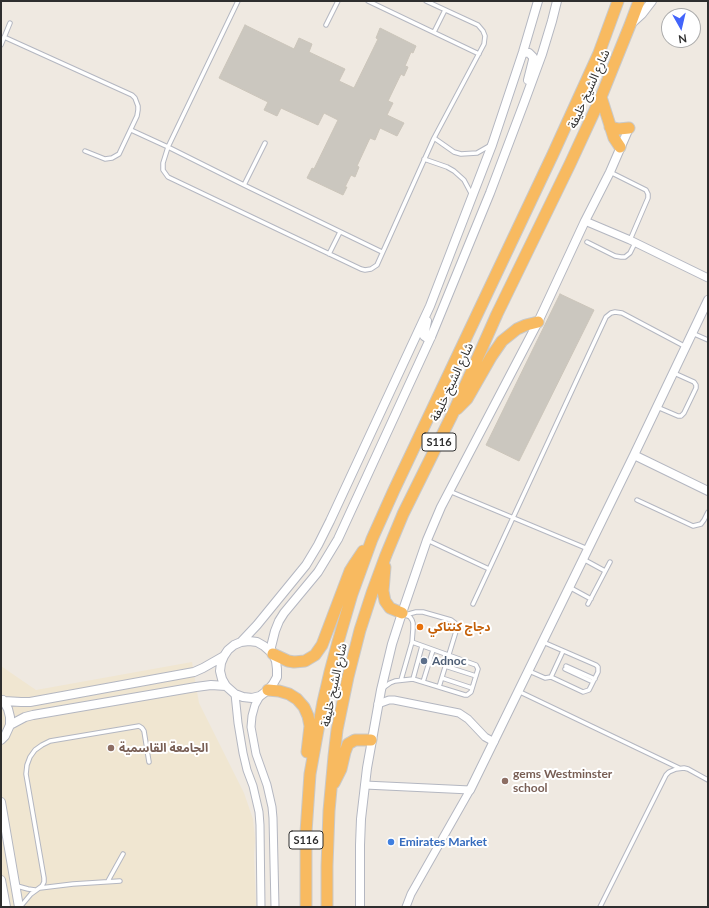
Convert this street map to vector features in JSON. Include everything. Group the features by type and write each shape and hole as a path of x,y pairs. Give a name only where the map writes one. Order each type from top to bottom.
{"highway":[{"name":"شارع الشيخ خليفة","path":"306,907 306,832 310,774 323,702 352,594 372,539 394,490 600,53 618,1"},
{"name":"شارع الشيخ خليفة","path":"327,907 327,839 337,730 348,677 376,580 403,514 454,411 497,314 601,97 639,1"},
{"path":"601,97 615,141 620,147"},
{"path":"610,127 619,129 629,128"},
{"path":"454,411 468,399 491,357 502,341 517,329 538,322"},
{"path":"272,652 288,661 294,662 305,661 315,655 322,645 352,566 372,539"},
{"path":"386,555 383,596 390,608 403,614"},
{"path":"264,693 279,691 289,694 297,699 304,707 310,726 307,754 310,774"},
{"path":"332,787 339,774 348,744 355,740 371,740"}],"street":[{"path":"241,642 257,625 306,565 318,545 430,306 492,145 523,52 538,1"},
{"path":"272,652 275,631 279,621 318,572 338,539 431,337 490,193 524,103 542,54 557,1"},
{"path":"630,25 642,14 652,1"},
{"path":"523,52 531,55 533,60 526,86 524,103"},
{"path":"360,907 361,819 364,785 371,740 392,644 427,540 436,518 538,322 585,221 610,172 629,128"},
{"path":"585,221 708,278"},
{"path":"406,907 411,894 470,790 494,742 708,300"},
{"path":"430,306 424,334 425,338 431,337"},
{"path":"634,455 708,491"},
{"path":"264,693 252,698 243,697 235,694 226,686 220,672 221,664 228,650 234,645 241,642 257,642 272,652 278,669 273,684 255,705 251,727 256,754 267,785 272,807 275,907"},
{"path":"3,700 30,702 194,672 224,656"},
{"path":"10,725 24,717 33,715 196,687 226,686"},
{"path":"235,694 243,753 259,812 261,907"},
{"path":"1,740 6,736 10,725 8,709 3,700"},
{"path":"378,704 389,700 394,700 459,713 468,719 485,737 494,742"},
{"path":"364,785 470,790"},
{"path":"1,802 20,907"},
{"path":"1,880 6,907"}],"lane":[{"path":"238,1 168,147 162,167 163,170 168,177 365,270 369,270 377,265 434,138 485,40 483,31 478,25 426,1"},
{"path":"326,25 338,1"},
{"path":"368,1 479,54"},
{"path":"434,32 445,10"},
{"path":"1,45 10,23"},
{"path":"4,37 132,95 137,102 137,116 118,154 112,158 105,159 85,151"},
{"path":"131,130 382,252"},
{"path":"434,138 454,152 461,154 477,153 492,145"},
{"path":"244,185 265,143"},
{"path":"424,159 447,167 459,175 464,180 473,196"},
{"path":"587,242 615,256 625,257 630,252 632,242 648,198 646,190 610,172"},
{"path":"329,254 340,232"},
{"path":"473,604 606,317 615,312 622,313 686,347"},
{"path":"692,333 708,340"},
{"path":"657,407 678,416 682,416 684,413 696,385 694,382 673,373"},
{"path":"450,491 588,549"},
{"path":"637,500 693,526 701,524 708,512"},
{"path":"427,540 490,569"},
{"path":"583,559 605,571"},
{"path":"588,604 610,562"},
{"path":"569,587 591,599"},
{"path":"403,614 423,612 453,621 457,625 439,687"},
{"path":"401,680 412,642 413,623 410,617 403,614"},
{"path":"381,690 390,683 413,679 465,695 471,692 478,669 476,665 412,642"},
{"path":"528,671 545,678 551,677 583,692 588,690 594,681 599,670 597,666 542,642"},
{"path":"413,679 422,646"},
{"path":"423,682 433,650"},
{"path":"551,677 563,651"},
{"path":"445,666 476,676"},
{"path":"566,668 594,681"},
{"path":"442,678 472,688"},
{"path":"518,691 680,768 688,769 708,780"},
{"path":"20,907 44,882 26,774 28,761 35,750 42,744 50,741 139,726 144,731 150,762"},
{"path":"600,907 664,778 669,772 680,768"},
{"path":"108,881 123,854"},
{"path":"16,886 28,889 37,889 73,884 120,881"}],"shaded area":[{"name":"الجامعة القاسمية","path":"192,662 199,703 244,793 253,819 255,839 254,856 256,907 1,907 1,666 36,690"}],"building":[{"path":"245,25 294,49 299,38 312,44 309,52 345,69 339,81 354,88 378,39 376,38 380,28 416,46 413,53 411,52 405,66 408,67 404,76 401,74 388,101 393,103 387,115 404,123 397,136 380,128 375,140 370,138 357,166 359,167 355,177 351,175 343,195 307,178 312,168 314,169 338,120 324,113 318,125 281,108 277,116 264,110 268,102 219,78"},
{"path":"560,294 594,310 519,461 486,445"}],"place":[{"name":"دجاج كنتاكي","path":"420,627"},
{"name":"Adnoc","path":"424,661"},
{"name":"الجامعة القاسمية","path":"111,748"},
{"name":"gems Westminster school","path":"505,781"},
{"name":"Emirates Market","path":"391,842"}]}
